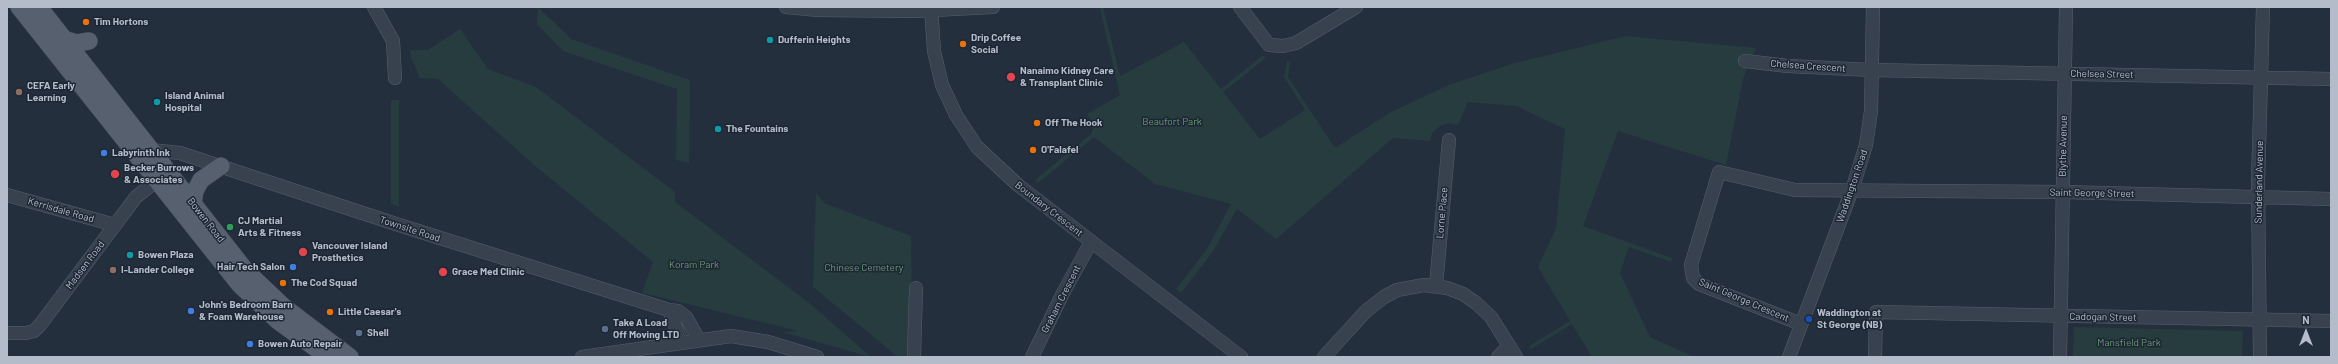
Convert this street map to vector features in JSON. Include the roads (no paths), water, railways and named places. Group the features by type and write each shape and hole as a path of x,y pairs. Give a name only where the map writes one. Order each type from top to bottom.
{"main road":[{"name":"Bowen Road","path":"19,7 156,181 246,292 278,322 325,355"},
{"name":"Bowen Road","path":"39,7 246,271 268,293 350,357"},
{"path":"93,101 116,120 136,145 142,149 151,150"},
{"path":"194,204 195,191 201,180 221,166"},
{"path":"156,181 163,181 170,186 194,216 213,229"}],"street":[{"path":"374,7 394,42 395,78"},
{"path":"786,7 818,10 993,7"},
{"path":"1240,7 1269,45 1283,46 1296,43 1356,7"},
{"name":"Waddington Road","path":"1789,357 1852,190 1866,145 1871,111 1873,7"},
{"name":"Blythe Avenue","path":"2060,357 2062,316 2066,7"},
{"name":"Sunderland Avenue","path":"2260,357 2261,320 2258,196 2263,7"},
{"name":"Boundary Crescent","path":"931,9 939,74 952,109 969,136 1000,170 1241,357"},
{"name":"Chelsea Crescent","path":"1745,61 1788,66 1872,70"},
{"name":"Chelsea Street","path":"1872,70 2331,79"},
{"name":"Lorne Place","path":"1436,286 1449,140"},
{"name":"Townsite Road","path":"151,150 174,151 399,225 669,310 678,311 686,317 699,340"},
{"name":"Saint George Crescent","path":"1801,324 1699,284 1693,278 1691,265 1719,172 1795,190 1852,190"},
{"name":"Madsen Road","path":"7,333 26,333 34,331 40,325 136,197 156,181"},
{"name":"Saint George Street","path":"1852,190 2063,192 2331,198"},
{"name":"Kerrisdale Road","path":"7,195 115,225"},
{"name":"Graham Crescent","path":"1032,357 1063,293 1091,242"},
{"path":"1324,357 1366,311 1384,297 1409,287 1436,286 1463,294 1476,303 1491,317 1512,352 1498,357"},
{"path":"914,357 916,288"},
{"path":"669,310 682,343"},
{"name":"Cadogan Street","path":"1875,357 1876,312 2331,321"},
{"path":"582,357 731,336 747,337 817,357"}],"place":[{"name":"Tim Hortons","path":"86,22"},
{"name":"Dufferin Heights","path":"770,40"},
{"name":"Drip Coffee Social","path":"963,44"},
{"name":"Nanaimo Kidney Care & Transplant Clinic","path":"1011,77"},
{"name":"CEFA Early Learning","path":"19,92"},
{"name":"Island Animal Hospital","path":"157,102"},
{"name":"Off The Hook","path":"1037,123"},
{"name":"The Fountains","path":"718,129"},
{"name":"O'Falafel","path":"1033,150"},
{"name":"Labyrinth Ink","path":"104,153"},
{"name":"Becker Burrows & Associates","path":"115,174"},
{"name":"CJ Martial Arts & Fitness","path":"230,227"},
{"name":"Vancouver Island Prosthetics","path":"303,252"},
{"name":"Bowen Plaza","path":"130,255"},
{"name":"Hair Tech Salon","path":"293,267"},
{"name":"I-Lander College","path":"113,270"},
{"name":"Grace Med Clinic","path":"443,272"},
{"name":"The Cod Squad","path":"283,283"},
{"name":"John's Bedroom Barn & Foam Warehouse","path":"191,311"},
{"name":"Little Caesar's","path":"330,312"},
{"name":"Waddington at St George (NB)","path":"1809,319"},
{"name":"Take A Load Off Moving LTD","path":"605,329"},
{"name":"Shell","path":"359,333"},
{"name":"Bowen Auto Repair","path":"250,344"}],"park label":[{"name":"Beaufort Park","path":"1172,122"},
{"name":"Koram Park","path":"694,265"},
{"name":"Chinese Cemetery","path":"864,268"},
{"name":"Mansfield Park","path":"2129,343"}]}
